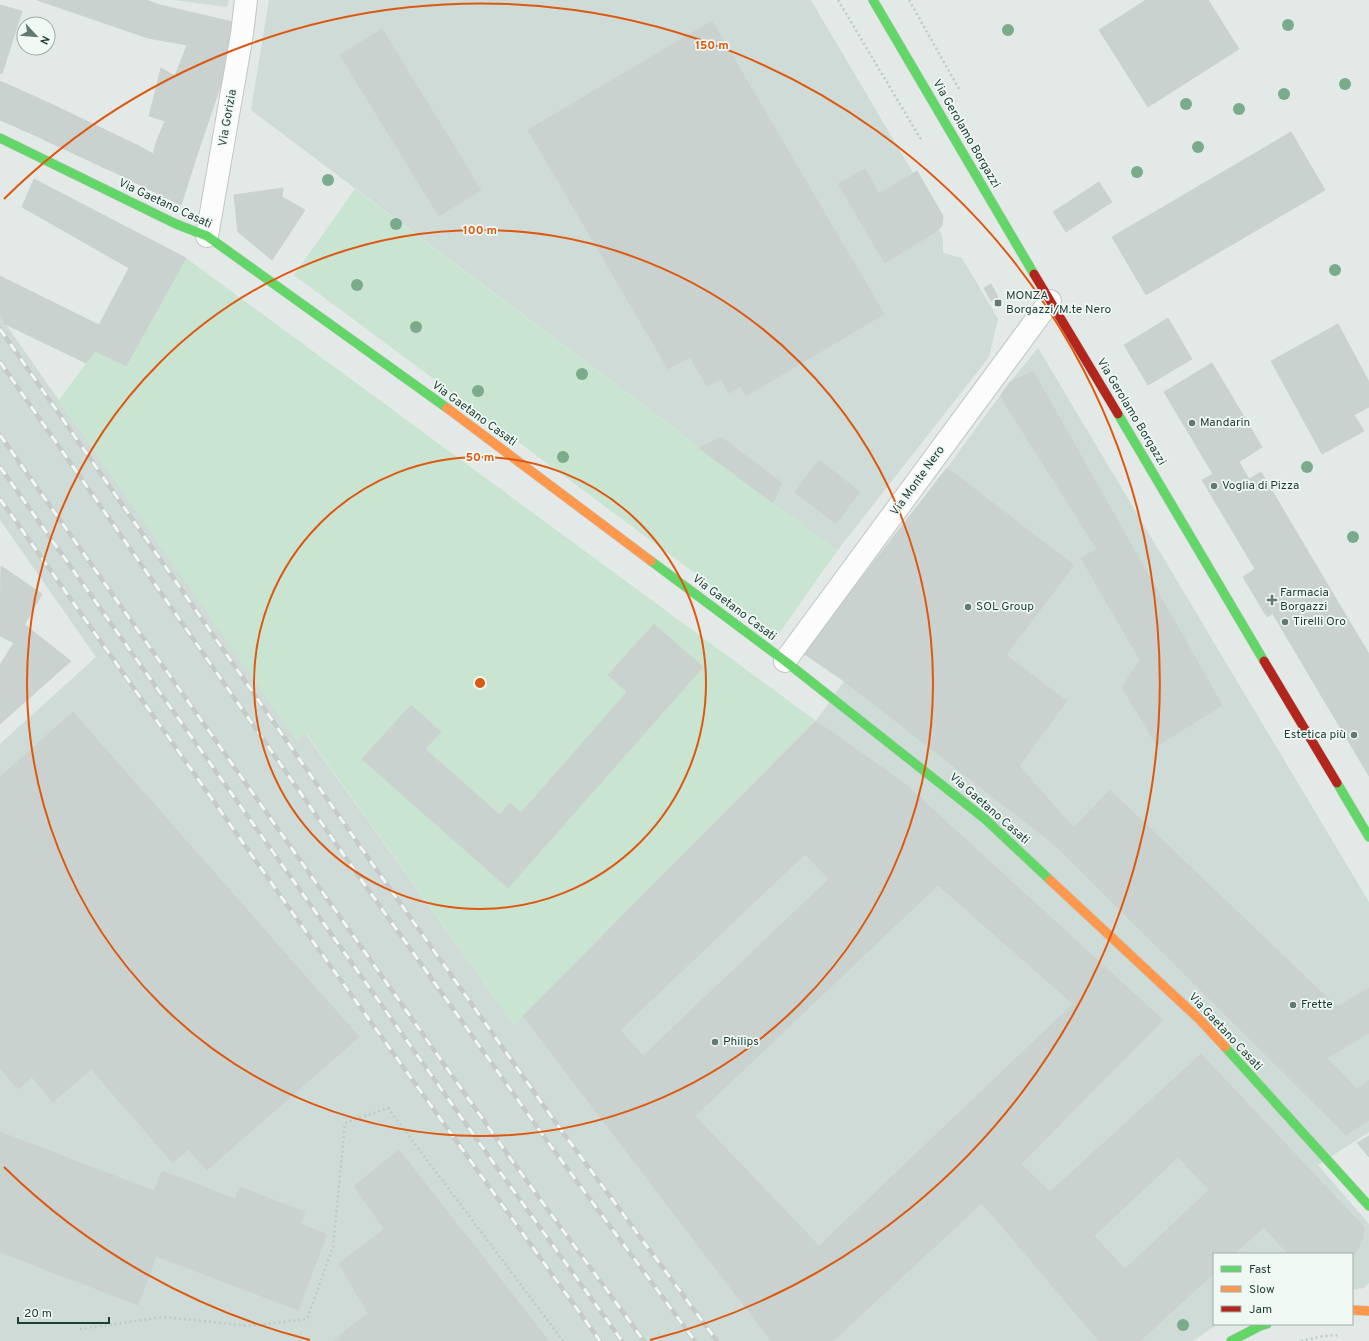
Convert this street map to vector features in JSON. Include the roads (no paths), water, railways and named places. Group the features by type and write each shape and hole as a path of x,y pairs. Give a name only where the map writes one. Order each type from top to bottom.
{"street":[{"name":"Via Gorizia","path":"207,236 242,34 246,0"},
{"name":"Via Gerolamo Borgazzi","path":"873,0 1369,837"},
{"name":"Via Gaetano Casati","path":"0,138 176,224 207,236 445,407 785,661 991,824 1199,1019 1369,1206"},
{"name":"Via Monte Nero","path":"785,661 1050,301"},
{"path":"1353,1310 1369,1311"},
{"path":"1231,1341 1264,1325"}],"railway":[{"path":"0,329 371,862 561,1130 717,1341"},
{"path":"0,362 355,871 547,1141 695,1341"},
{"path":"0,435 513,1162 644,1341"},
{"path":"0,467 500,1172 622,1341"},
{"path":"0,499 299,922 600,1341"}],"place":[{"name":"MONZA Borgazzi/M.te Nero","path":"998,303"},
{"name":"Mandarin","path":"1192,423"},
{"name":"Voglia di Pizza","path":"1214,486"},
{"name":"Farmacia Borgazzi","path":"1272,600"},
{"name":"SOL Group","path":"968,607"},
{"name":"Tirelli Oro","path":"1285,622"},
{"name":"Estetica più","path":"1354,735"},
{"name":"Frette","path":"1293,1005"},
{"name":"Philips","path":"715,1042"}]}
